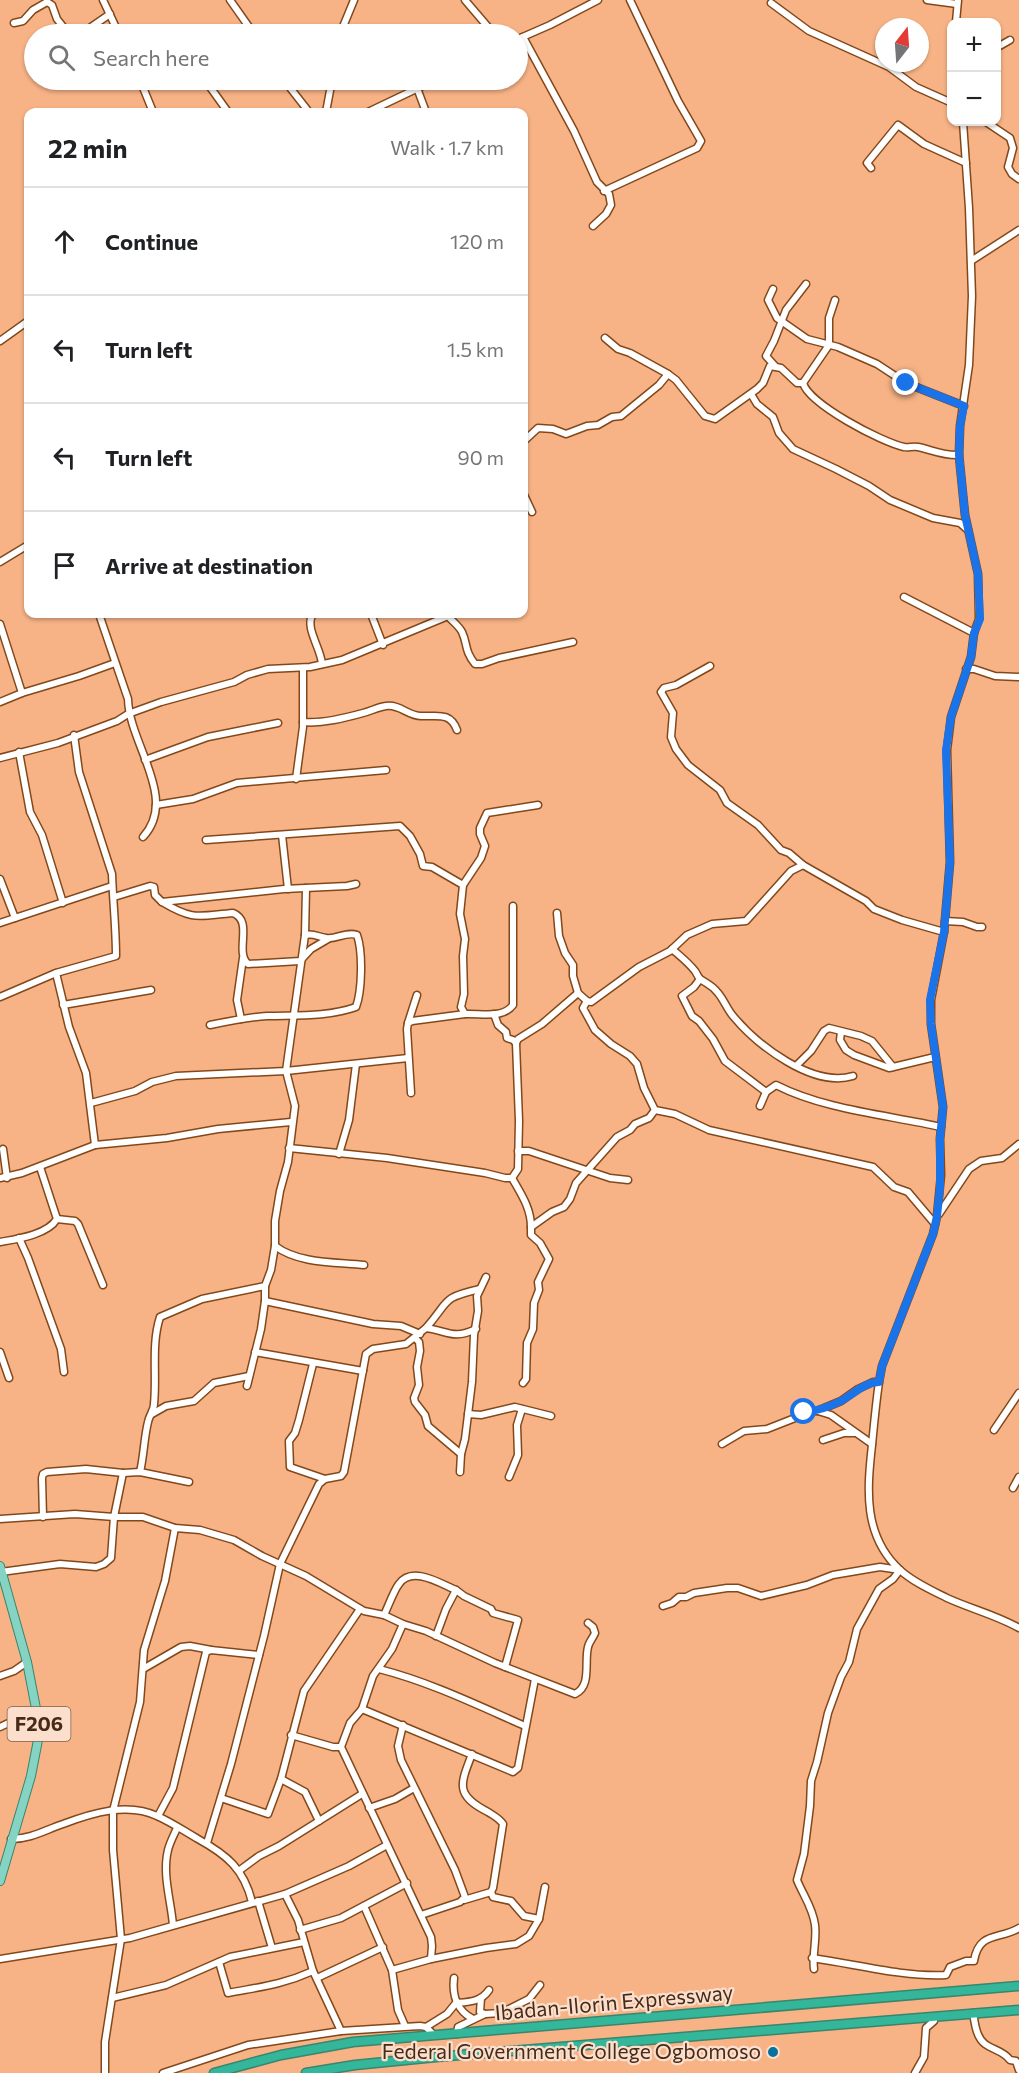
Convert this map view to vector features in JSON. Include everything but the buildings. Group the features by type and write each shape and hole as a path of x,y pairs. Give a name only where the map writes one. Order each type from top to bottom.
{"highway":[{"name":"Ibadan-Ilorin Expressway","path":"214,2073 320,2047 1019,1986"},
{"name":"Ibadan-Ilorin Expressway","path":"306,2073 355,2065 436,2057 1019,2010"}],"main road":[{"name":"F206","path":"0,1881 31,1776 39,1724 27,1662 1,1569"}],"street":[{"path":"103,0 114,24"},
{"path":"230,0 247,24"},
{"path":"344,24 354,0"},
{"path":"465,0 485,24"},
{"path":"528,34 598,0"},
{"path":"604,191 697,148 700,141 678,101 630,0"},
{"path":"927,0 958,2 956,18"},
{"path":"14,23 23,21 33,10 47,2 61,24"},
{"path":"771,3 809,31 889,67 916,87 947,101"},
{"path":"96,24 110,14"},
{"path":"1001,45 1010,39"},
{"path":"528,52 574,131 597,182 609,195 611,205 606,214 593,226"},
{"path":"144,90 151,108"},
{"path":"212,90 225,108"},
{"path":"292,90 306,108"},
{"path":"327,108 330,90"},
{"path":"376,108 413,90"},
{"path":"418,90 424,108"},
{"path":"871,168 867,163 898,125 924,144 966,163"},
{"path":"963,126 971,261 972,326 960,426 959,455 968,531 974,549 979,585 980,619 974,633 971,657 951,717 946,750 950,862 944,932 930,1000 935,1057 943,1107 941,1175 935,1224 916,1281 887,1354 879,1382 867,1487 876,1537 900,1570 949,1599 1003,1619 1019,1628"},
{"path":"992,126 1010,138 1019,138"},
{"path":"1010,138 1013,148 1008,167 1019,179"},
{"path":"971,261 1019,230"},
{"path":"775,366 766,356 791,302 806,284"},
{"path":"773,289 768,303 773,308 774,315 807,339 838,347 878,364 906,383 964,406"},
{"path":"803,383 828,345 829,318 835,300"},
{"path":"0,341 24,324"},
{"path":"605,338 618,349 630,352 676,380 705,416 711,418 719,417 751,394 763,383 770,366 781,368 797,383 803,383"},
{"path":"528,437 538,428 553,429 566,434 587,426 598,425 612,417 621,416 659,385 668,374"},
{"path":"803,383 808,394 820,400 835,414 874,435 904,448 919,447 949,456 959,455"},
{"path":"751,394 757,404 773,417 780,433 793,449 869,486 882,497 933,518 960,523 968,531"},
{"path":"528,504 532,512"},
{"path":"0,562 24,547"},
{"path":"904,597 974,633"},
{"path":"100,618 128,699 128,714 155,787 154,822 143,837"},
{"path":"310,618 312,636 322,655 322,664"},
{"path":"373,618 383,645"},
{"path":"433,618 434,623"},
{"path":"0,758 58,743 128,714 268,669 303,668 342,660 383,645 443,618"},
{"path":"451,618 463,634 467,654 475,664 573,642"},
{"path":"0,624 3,641 22,693"},
{"path":"0,702 115,663"},
{"path":"710,666 676,685 664,688 661,692 673,713 671,737 676,749 688,765 720,790 727,803 758,825 781,850 789,853 803,865 882,912 944,932"},
{"path":"296,779 303,722 303,668"},
{"path":"966,669 974,669 995,676 1019,677"},
{"path":"303,722 343,718 380,707 396,706 420,716 435,715 449,719 457,730"},
{"path":"144,760 208,737 278,723"},
{"path":"0,997 56,973 116,956 112,874 79,772 74,735"},
{"path":"19,752 30,812 42,835 63,903"},
{"path":"156,805 200,797 237,783 386,770"},
{"path":"465,1014 461,1007 464,994 465,939 460,914 463,885 481,858 485,846 480,828 488,813 537,805"},
{"path":"206,840 374,826 400,826 410,836 420,854 420,862 423,866 432,867 463,885"},
{"path":"282,835 288,889"},
{"path":"556,913 559,936 565,953 573,965 573,976 578,993 591,1002 639,967 672,949 687,935 712,924 750,918 775,886 791,871 803,865"},
{"path":"0,879 15,918"},
{"path":"162,902 356,884"},
{"path":"0,923 111,886"},
{"path":"114,897 150,886 154,887 154,896 183,914 195,917 233,913 238,915 242,919 244,957 237,1000 241,1019"},
{"path":"247,1386 265,1301 265,1286 271,1270 275,1246 275,1221 295,1106 286,1071 305,935 306,888"},
{"path":"408,1023 465,1014 494,1014 509,1011 513,1005 513,906"},
{"path":"945,921 963,922 982,927"},
{"path":"210,1024 241,1019 345,1011 356,1007 359,999 361,951 357,935 351,933 328,939 311,949 300,961 248,964 244,957"},
{"path":"305,935 314,934 328,939"},
{"path":"672,949 695,971 700,979 708,982 717,991 731,1014 755,1040 770,1051 796,1066 824,1077 832,1076 842,1079 853,1076"},
{"path":"56,973 69,1027 86,1073 95,1145"},
{"path":"700,979 682,996 692,1016 713,1039 725,1061 766,1092"},
{"path":"63,1005 151,990"},
{"path":"512,1178 518,1169 516,1043 518,1039 542,1024 578,993"},
{"path":"411,1093 407,1029 417,995"},
{"path":"587,1001 583,1008 590,1024 637,1064 644,1088 655,1110"},
{"path":"494,1014 498,1025 506,1032 507,1038 516,1043"},
{"path":"796,1066 811,1051 824,1031 829,1028 872,1041 894,1067"},
{"path":"841,1032 840,1040 846,1050 889,1068 935,1057"},
{"path":"91,1103 135,1091 152,1082 176,1076 286,1071 408,1058"},
{"path":"339,1154 349,1120 356,1064"},
{"path":"760,1106 766,1092 776,1085 804,1097 851,1110 941,1127"},
{"path":"531,1227 552,1212 564,1207 576,1184 617,1137 630,1130 635,1124 649,1118 655,1110"},
{"path":"655,1110 675,1114 709,1130 873,1167 894,1186 908,1192 935,1224"},
{"path":"3,1149 4,1178 40,1167 95,1145 291,1122"},
{"path":"937,1216 969,1169 981,1161 1002,1158 1019,1144"},
{"path":"289,1148 387,1158 512,1178"},
{"path":"518,1151 529,1151 610,1178 628,1180"},
{"path":"40,1167 57,1219"},
{"path":"512,1178 531,1216 531,1235 549,1259 538,1282 539,1290 534,1303 532,1329 527,1343 526,1379 523,1383"},
{"path":"0,1242 52,1226 57,1219"},
{"path":"57,1219 75,1221 78,1224 103,1285"},
{"path":"19,1238 28,1257 60,1349 64,1372"},
{"path":"275,1246 286,1253 309,1260 364,1265"},
{"path":"459,1472 472,1382 480,1289 486,1277"},
{"path":"140,1472 145,1453 148,1421 154,1406 156,1328 160,1317 202,1299 265,1286"},
{"path":"207,1843 260,1654 280,1564 320,1484 325,1479 342,1476 344,1472 366,1354 373,1349 406,1344 426,1328 449,1298 458,1293 480,1289"},
{"path":"265,1301 373,1324 401,1326 417,1336 420,1352 417,1367 419,1384 414,1398 415,1402 428,1426 460,1454"},
{"path":"426,1328 459,1336 476,1329"},
{"path":"0,1352 9,1378"},
{"path":"255,1352 363,1371"},
{"path":"313,1364 299,1420 289,1441 290,1467 325,1479"},
{"path":"148,1421 159,1409 194,1401 214,1383 249,1376"},
{"path":"722,1444 744,1431 767,1429 804,1412 817,1411 841,1401 865,1386 879,1382"},
{"path":"994,1430 1019,1393"},
{"path":"468,1414 481,1415 515,1407 551,1416"},
{"path":"509,1477 518,1455 517,1425 522,1409"},
{"path":"817,1411 831,1415 872,1444"},
{"path":"824,1440 844,1433 854,1433"},
{"path":"43,1517 43,1474 86,1469 123,1473 140,1472 189,1482"},
{"path":"1,1569 60,1564 96,1567 104,1564 111,1558 114,1517 123,1473"},
{"path":"1013,1488 1019,1477"},
{"path":"0,1519 75,1514 135,1516 175,1528 200,1530 234,1540 306,1576 360,1609 384,1615 505,1667 575,1694 581,1691 585,1684 588,1648 595,1634 593,1627 588,1623"},
{"path":"105,2073 105,2042 121,1940 114,1864 113,1811 140,1702 144,1650 165,1581 175,1528"},
{"path":"663,1606 679,1597 686,1597 694,1593 738,1588 760,1596 807,1585 833,1575 880,1567 900,1570"},
{"path":"814,1969 812,1958 815,1949 815,1923 810,1904 797,1880 804,1854 811,1781 828,1713 849,1662 857,1629 879,1589 900,1570"},
{"path":"384,1615 399,1584 407,1577 420,1576 456,1590 493,1613 518,1620 505,1667"},
{"path":"436,1636 456,1590"},
{"path":"221,1798 268,1814 281,1779 304,1691 360,1609"},
{"path":"403,1624 392,1649 373,1677 362,1709 350,1724 341,1747 430,1936 431,1959"},
{"path":"143,1670 181,1647 260,1654"},
{"path":"158,1816 173,1788 206,1652 211,1650"},
{"path":"0,1676 14,1671 27,1662"},
{"path":"379,1669 438,1688 525,1726"},
{"path":"362,1709 513,1772 516,1770 535,1679"},
{"path":"0,1727 17,1719 39,1724"},
{"path":"403,1725 398,1746 401,1760 455,1870 465,1894 464,1900"},
{"path":"291,1735 333,1747 341,1747"},
{"path":"472,1754 462,1781 463,1790 467,1799 474,1806 499,1819 502,1824 491,1892"},
{"path":"281,1779 305,1792 319,1821"},
{"path":"369,1808 395,1799 414,1788"},
{"path":"240,1870 258,1856 362,1794"},
{"path":"11,1839 23,1839 84,1816 113,1811 134,1809 158,1816 207,1843 240,1870 272,1948"},
{"path":"173,1925 166,1860 177,1828"},
{"path":"0,1959 121,1940 285,1894 349,1866 387,1845"},
{"path":"300,1930 341,1918 407,1883"},
{"path":"392,1970 431,1959 516,1944 529,1936 539,1919 545,1887"},
{"path":"421,1915 491,1892"},
{"path":"491,1892 494,1897 511,1901 524,1917 539,1919"},
{"path":"285,1894 313,1971 341,2031"},
{"path":"364,1906 392,1970 398,2010 405,2026"},
{"path":"812,1958 928,1976 946,1975 950,1967 966,1961 974,1961 976,1950 982,1942 1019,1928"},
{"path":"112,1998 166,1984 236,1956 304,1942"},
{"path":"317,1978 383,1947"},
{"path":"219,1962 228,1993 262,1988 299,1978 313,1971"},
{"path":"454,1978 456,2003 473,2019"},
{"path":"458,2034 458,2027 473,2019 485,2014 501,2013 529,1999 540,1985"},
{"path":"164,2073 248,2045 341,2031 405,2026 426,2027 447,2014 456,2003 481,1998 489,1990"},
{"path":"481,1998 480,2012 485,2014"},
{"path":"973,2013 978,2034 985,2044 1010,2060 1016,2061 1019,2070"},
{"path":"915,2073 924,2057 926,2028 934,2021 933,2017"},
{"path":"426,2027 434,2036"}],"place":[{"name":"Federal Government College Ogbomoso","path":"773,2052"}],"route":[{"path":"804,1412 817,1411 841,1401 858,1389 873,1382 879,1382 882,1366 916,1281 937,1216 943,1107 931,1024 930,1000 943,941 950,862 946,750 951,717 971,657 974,633 980,619 979,585 974,549 965,515 959,455 960,426 964,406 906,383"}]}
